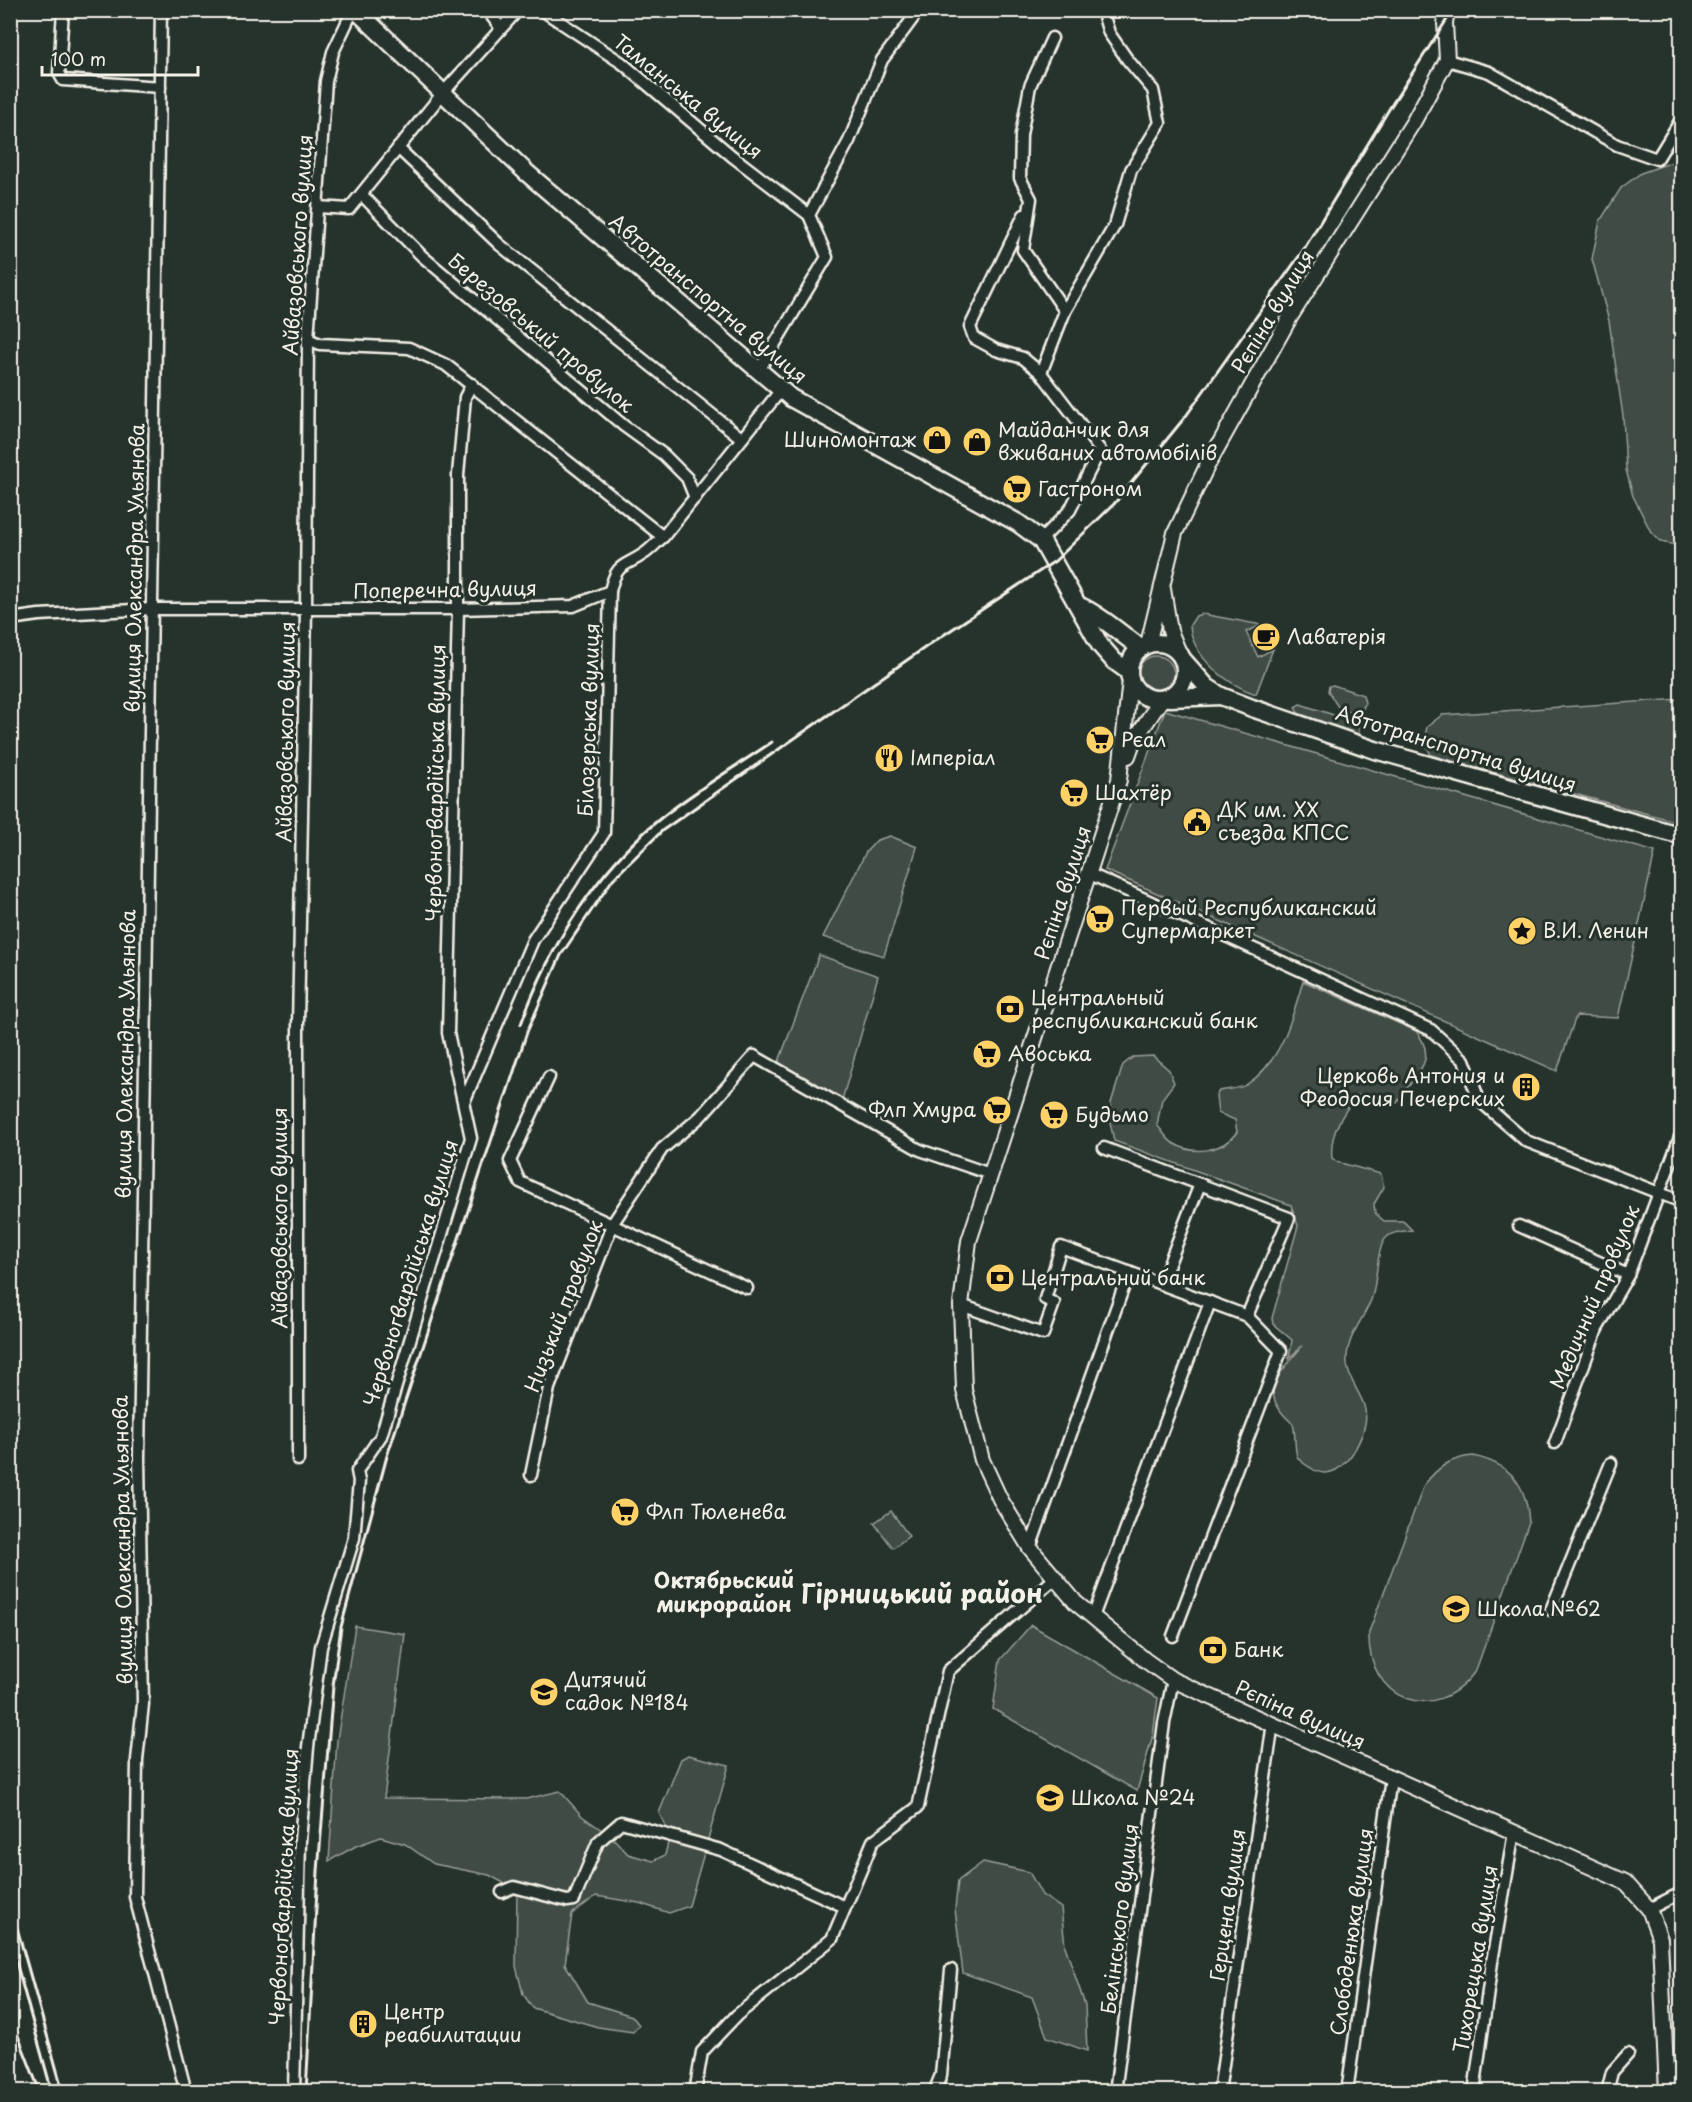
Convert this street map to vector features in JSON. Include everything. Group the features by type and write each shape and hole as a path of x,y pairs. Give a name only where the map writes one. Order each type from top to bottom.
{"main road":[{"name":"Автотранспортна вулиця","path":"354,10 527,173 791,398 1018,523 1041,540 1100,645 1129,676"},
{"path":"1078,606 1094,613 1115,631 1145,646 1165,644 1182,657 1208,687 1221,696"},
{"path":"1145,646 1131,660 1129,676 1136,691 1147,699 1221,696"},
{"path":"1165,699 1180,689 1186,675 1182,657"},
{"name":"Автотранспортна вулиця","path":"1221,696 1375,750 1682,836"}],"street":[{"path":"63,10 59,73 63,80 160,87"},
{"name":"вулиця Олександра Ульянова","path":"161,10 139,1457 143,1704 137,1760 135,1897 186,2091"},
{"name":"Айвазовського вулиця","path":"298,1460 298,1025 306,610 308,339 326,81 333,52 354,10"},
{"path":"487,10 500,27"},
{"path":"318,207 349,209 442,94 500,27 518,10"},
{"name":"Таманська вулиця","path":"542,10 622,63 732,156 809,215"},
{"path":"1041,373 1065,311 1115,225 1131,170 1160,123 1153,90 1127,59 1110,33 1102,10"},
{"path":"1447,10 1445,23 1447,60 1489,72 1617,145 1657,159 1682,118"},
{"path":"758,372 827,257 809,215 849,141 882,60 917,12"},
{"path":"1052,38 1030,86 1021,135 1020,178 1031,199 1023,250 1065,311"},
{"name":"Рєпіна вулиця","path":"1145,646 1174,532 1207,466 1289,319 1414,121 1447,60"},
{"path":"398,148 500,245 741,437"},
{"name":"Березовський провулок","path":"362,195 422,256 624,426 664,455 687,478 695,498"},
{"path":"1031,199 970,327 974,338 996,350 1023,358 1041,373 1100,450 1070,510 1041,540"},
{"path":"308,339 320,344 409,348 447,365 663,537"},
{"name":"Червоногвардійська вулиця","path":"294,2091 300,1841 321,1647 354,1538 359,1481 357,1471 381,1436 471,1138 448,1034 458,609 458,475 465,397 472,384"},
{"path":"610,591 614,576 627,561 644,554 663,537 781,390"},
{"path":"1163,578 1170,631 1182,657"},
{"name":"Поперечна вулиця","path":"10,619 39,615 152,609 458,609 573,606 610,591"},
{"name":"Білозерська вулиця","path":"464,1103 533,940 604,833 610,591"},
{"name":"Рєпіна вулиця","path":"1129,676 1119,780 1025,1077 969,1240 961,1305 963,1390 982,1460 1000,1499 1030,1548 1054,1579 1093,1617 1173,1680 1625,1882 1649,1909 1660,1939 1667,2091"},
{"path":"1119,780 1132,742 1165,699"},
{"path":"1090,874 1431,1030 1464,1060 1479,1100 1526,1141 1682,1202"},
{"name":"Низький провулок","path":"531,1475 549,1388 612,1225 662,1149 700,1117 754,1056 920,1150 990,1174"},
{"path":"549,1077 510,1161 520,1182 747,1287"},
{"name":"Медичний провулок","path":"1556,1443 1597,1329 1628,1275 1682,1132"},
{"path":"1104,1148 1289,1218 1247,1316"},
{"path":"1161,1284 1200,1184"},
{"path":"1519,1226 1628,1275"},
{"path":"961,1305 1042,1334 1054,1302 1045,1299 1061,1247 1247,1316 1281,1351 1173,1636"},
{"path":"1030,1548 1129,1272"},
{"path":"1093,1617 1210,1302"},
{"path":"1551,1610 1611,1463"},
{"path":"695,2091 702,2052 737,2015 832,1939 873,1840 918,1807 948,1671 1054,1579"},
{"name":"Белінського вулиця","path":"1115,2091 1164,1723 1173,1680"},
{"name":"Герцена вулиця","path":"1218,2091 1273,1723"},
{"name":"Слободенюка вулиця","path":"1347,2091 1391,1778"},
{"path":"502,1892 514,1887 567,1901 574,1900 598,1842 621,1822 721,1850 845,1907"},
{"name":"Тихорецька вулиця","path":"1474,2091 1492,1962 1514,1832"},
{"path":"1649,1909 1680,1892"},
{"path":"934,2091 941,2075 951,1970"},
{"path":"1607,2091 1612,2072 1628,2054"}],"shaded area":[{"path":"1682,159 1681,546 1661,542 1651,532 1633,496 1626,470 1623,416 1609,321 1592,259 1600,221 1621,188 1641,173"},
{"path":"1202,614 1262,625 1246,632 1258,657 1273,649 1256,694 1223,677 1204,659 1192,637 1190,625 1196,616"},
{"path":"1156,656 1169,661 1174,674 1169,687 1156,692 1143,687 1138,674 1143,661"},
{"path":"1333,685 1363,695 1365,703 1361,714 1357,715 1338,707 1328,691 1329,686"},
{"path":"1681,699 1681,823 1431,755 1424,740 1427,727 1442,715"},
{"path":"1300,704 1355,722 1359,726 1359,735 1298,713 1295,707"},
{"path":"1165,710 1655,852 1618,1018 1576,1016 1557,1071 1105,870"},
{"path":"890,836 917,847 884,956 823,937 866,852 877,840"},
{"path":"819,955 878,976 842,1100 778,1064"},
{"path":"1303,981 1416,1031 1426,1052 1421,1069 1397,1103 1358,1095 1342,1116 1333,1140 1332,1158 1337,1162 1381,1174 1384,1187 1374,1204 1375,1213 1384,1221 1403,1221 1412,1230 1389,1236 1380,1249 1371,1300 1351,1339 1347,1355 1351,1379 1365,1408 1363,1433 1347,1461 1330,1472 1321,1472 1307,1466 1298,1458 1293,1424 1275,1403 1273,1393 1279,1376 1302,1346 1289,1358 1292,1340 1273,1324 1272,1318 1298,1226 1291,1205 1114,1141 1110,1122 1111,1103 1123,1065 1133,1057 1153,1056 1169,1070 1174,1083 1162,1099 1157,1125 1168,1139 1181,1147 1199,1151 1216,1148 1231,1139 1237,1132 1235,1120 1218,1113 1216,1096 1219,1091 1246,1085 1269,1064 1290,1024"},
{"path":"1473,1456 1498,1464 1514,1478 1525,1497 1529,1522 1476,1670 1460,1688 1442,1698 1423,1701 1406,1698 1391,1689 1379,1675 1371,1656 1369,1632 1424,1485 1445,1464"},
{"path":"891,1511 909,1536 893,1548 874,1523"},
{"path":"1031,1625 1158,1698 1153,1735 1137,1791 993,1709 1000,1660"},
{"path":"355,1626 405,1634 384,1798 526,1799 560,1791 582,1816 613,1838 628,1854 653,1861 665,1855 670,1835 659,1813 681,1759 688,1755 729,1765 689,1906 669,1913 639,1903 596,1896 572,1914 565,1964 588,2002 632,2016 639,2025 633,2032 598,2027 533,2008 523,1994 516,1966 517,1890 489,1875 434,1864 405,1844 381,1837 356,1846 329,1861 337,1740"},
{"path":"983,1862 1029,1872 1042,1895 1061,1908 1065,1946 1085,2005 1087,2051 1047,2037 1032,1997 963,1973 955,1909 958,1881"}],"railway":[{"path":"306,2092 318,1871 333,1686 341,1627 387,1456 527,1032 561,955 613,879 663,830 933,642 1055,561 1114,504 1186,416 1302,252 1453,10"},
{"path":"521,1024 545,967 560,940 575,914 612,865 670,811 772,742"},
{"path":"10,1903 63,2092"},
{"path":"10,1940 52,2092"},
{"path":"10,1998 16,2021"},
{"path":"10,2015 40,2092"},
{"path":"10,2074 15,2092"}],"place":[{"name":"Шиномонтаж","path":"937,440"},
{"name":"Майданчик для вживаних автомобілів","path":"977,442"},
{"name":"Гастроном","path":"1017,489"},
{"name":"Лаватерія","path":"1266,637"},
{"name":"Рєал","path":"1100,740"},
{"name":"Імперіал","path":"889,758"},
{"name":"Шахтёр","path":"1074,793"},
{"name":"ДК им. XX съезда КПСС","path":"1197,822"},
{"name":"Первый Республиканский Супермаркет","path":"1100,919"},
{"name":"В.И. Ленин","path":"1522,931"},
{"name":"Центральный республиканский банк","path":"1010,1009"},
{"name":"Авоська","path":"987,1054"},
{"name":"Церковь Антония и Феодосия Печерских","path":"1526,1087"},
{"name":"Флп Хмура","path":"997,1110"},
{"name":"Будьмо","path":"1054,1115"},
{"name":"Центральний банк","path":"1000,1278"},
{"name":"Флп Тюленева","path":"625,1512"},
{"name":"Школа №62","path":"1456,1609"},
{"name":"Банк","path":"1213,1650"},
{"name":"Дитячий садок №184","path":"544,1692"},
{"name":"Школа №24","path":"1050,1798"},
{"name":"Центр реабилитации","path":"363,2024"}],"district":[{"name":"Октябрьский микрорайон","path":"724,1593"},
{"name":"Гірницький район","path":"922,1594"}]}
